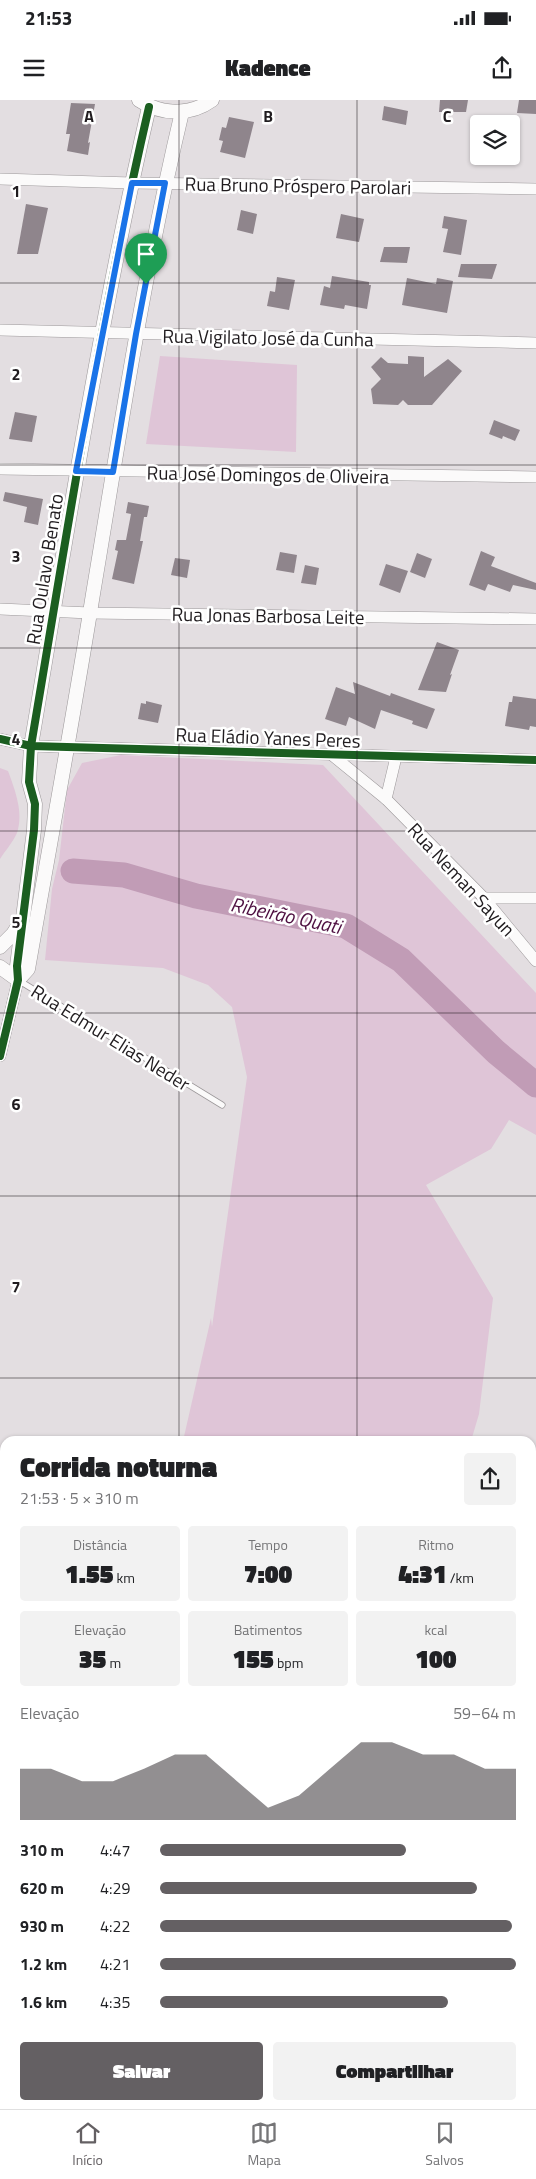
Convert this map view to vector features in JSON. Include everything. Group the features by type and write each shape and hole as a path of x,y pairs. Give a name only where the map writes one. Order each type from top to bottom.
{"street":[{"name":"Rua Oulavo Benato","path":"18,980 34,830 34,804 29,782 31,746 76,471 132,183 144,104 165,111 182,112 212,100"},
{"path":"0,1056 18,980 28,969 136,334 165,183 182,112"},
{"name":"Rua Bruno Próspero Parolari","path":"0,179 132,183 536,189"},
{"name":"Rua Vigilato José da Cunha","path":"0,330 536,344"},
{"name":"Rua José Domingos de Oliveira","path":"0,469 536,477"},
{"name":"Rua Jonas Barbosa Leite","path":"0,609 90,613 536,619"},
{"name":"Rua Eládio Yanes Peres","path":"0,739 31,746 536,760"},
{"name":"Rua Neman Sayun","path":"332,755 386,799 484,898 536,962"},
{"path":"386,799 396,756"},
{"path":"484,898 536,898"},
{"path":"0,947 13,934 24,917"},
{"name":"Rua Edmur Elias Neder","path":"0,967 18,980"}],"lane":[{"name":"Rua Edmur Elias Neder","path":"18,980 222,1105"}],"shaded area":[{"path":"160,356 297,365 296,452 146,444"},
{"path":"121,755 323,765 536,993 536,1135 509,1120 491,1149 426,1185 493,1298 479,1414 472,1436 184,1436 211,1318 212,1327 247,1077 232,1007 208,985 163,968 45,960 52,889 59,860 67,790 82,763"},
{"path":"0,768 8,771 18,802 20,818 17,833 0,859"}],"building":[{"path":"440,100 468,100 466,112 439,112"},
{"path":"519,100 536,100 536,114 517,113"},
{"path":"71,103 95,104 88,143 90,142 88,155 67,151 70,134 66,134"},
{"path":"384,106 408,111 406,125 382,120"},
{"path":"229,117 254,122 245,158 220,152 223,141 219,140 222,127 226,128"},
{"path":"26,204 48,208 38,254 17,254"},
{"path":"241,210 257,214 253,234 237,230"},
{"path":"341,214 364,219 359,242 336,238"},
{"path":"444,216 467,220 461,255 443,252 448,229 442,228"},
{"path":"384,247 410,247 407,263 380,262"},
{"path":"461,264 497,264 492,279 458,277"},
{"path":"332,276 369,282 369,285 371,285 367,309 345,305 344,309 320,305 324,286 330,288"},
{"path":"277,277 295,280 289,310 267,306 270,291 275,292"},
{"path":"407,278 436,284 437,278 453,281 447,313 402,305"},
{"path":"408,356 424,357 424,377 448,359 462,371 432,405 408,405 403,400 398,405 373,404 371,389 381,379 371,367 381,357 388,363 408,364"},
{"path":"15,412 37,416 32,442 9,439"},
{"path":"494,420 520,430 515,441 503,436 502,439 489,434"},
{"path":"5,492 43,499 38,525 24,522 27,507 3,501"},
{"path":"128,502 149,506 147,517 144,517 140,541 143,541 134,584 112,579 118,551 115,550 117,540 126,540 131,514 126,513"},
{"path":"481,551 495,557 491,566 536,583 536,590 513,585 510,592 488,584 485,591 469,585"},
{"path":"280,552 297,555 294,573 276,570"},
{"path":"417,553 432,559 425,578 410,572"},
{"path":"175,558 190,560 187,578 171,575"},
{"path":"386,564 408,571 400,593 379,585"},
{"path":"305,565 319,568 316,585 301,583"},
{"path":"437,642 459,650 446,692 418,690"},
{"path":"353,682 390,696 391,693 435,709 427,729 412,724 413,721 381,710 375,729 349,717 346,726 325,719 336,687 355,694"},
{"path":"513,696 536,699 536,727 530,726 529,730 505,726 509,702 512,702"},
{"path":"146,701 162,705 158,723 138,719 141,703 146,704"}],"waterway":[{"name":"Ribeirão Quati","path":"73,871 124,875 196,896 346,926 401,960 496,1052 536,1085"}],"cycle path":[{"path":"0,1056 18,980 17,966 34,830 35,804 29,782 31,746 100,346 131,186 149,107"},
{"path":"0,739 31,746 536,760"}],"route":[{"path":"132,183 165,183 146,284 113,472 76,471 132,183"}]}
